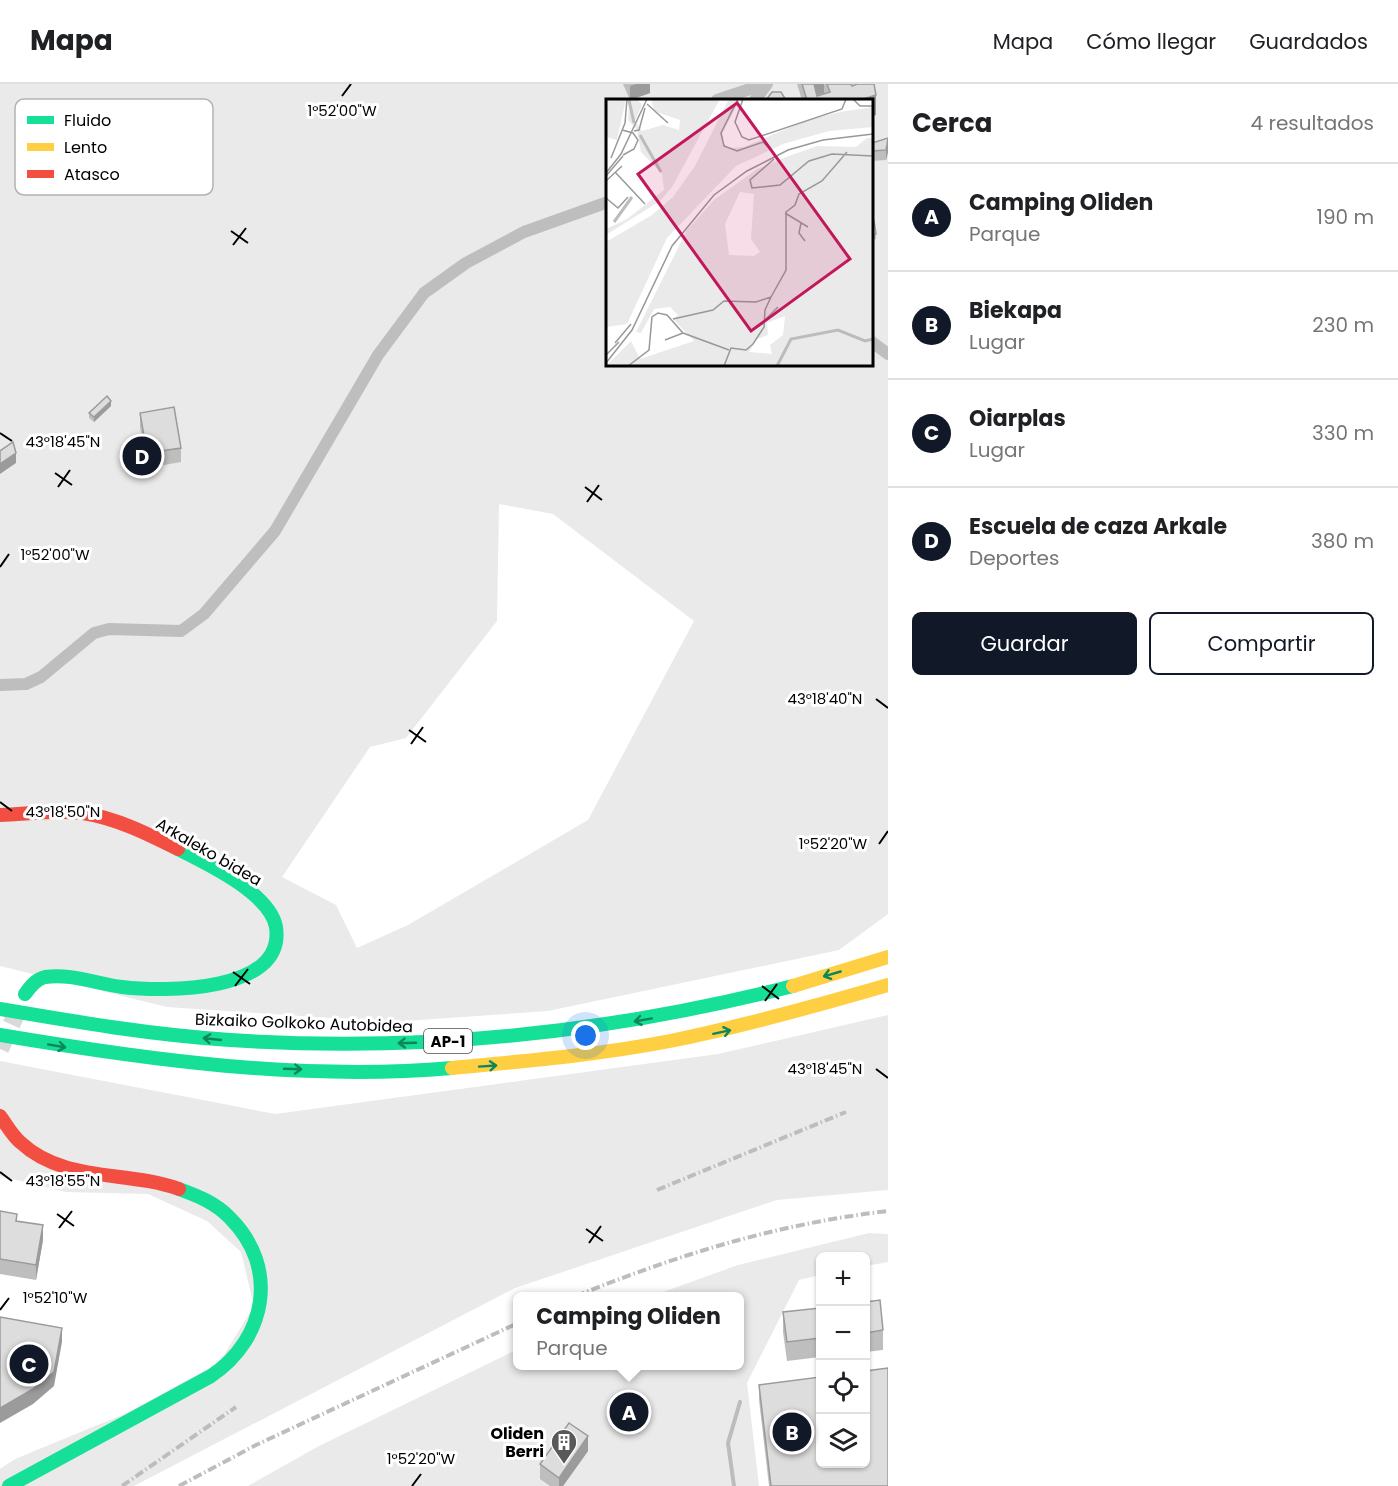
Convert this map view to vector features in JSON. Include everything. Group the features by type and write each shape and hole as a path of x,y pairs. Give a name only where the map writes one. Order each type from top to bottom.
{"main road":[{"name":"Arkaleko bidea","path":"0,815 65,812 95,816 142,832 248,890 269,908 277,931 276,945 262,967 251,974 226,981 142,988 124,987 75,977 46,977 33,984 25,994"},
{"name":"Bizkaiko Golkoko Autobidea","path":"0,1009 155,1033 231,1040 414,1043 527,1035 608,1026 700,1009 787,987 888,957"},
{"name":"AP-1","path":"0,1035 58,1047 154,1060 231,1066 388,1070 483,1066 620,1052 679,1041 830,1004 888,985"},
{"path":"0,1116 17,1141 37,1158 61,1168 166,1186 201,1198 229,1215 250,1242 261,1281 259,1317 245,1346 220,1371 57,1462 9,1486"}],"street":[{"path":"720,99 766,84"},
{"path":"757,99 766,84"},
{"path":"0,685 26,684 41,677 94,633 109,629 181,631 204,614 255,558 275,531 378,355 424,293 466,263 524,232 606,203"},
{"path":"873,343 888,354"}],"shaded area":[{"path":"0,84 888,84 888,914 839,950 548,1011 391,1022 167,1007 0,966","holes":["499,504 553,514 694,621 588,820 408,925 357,948 336,905 282,877 370,747 406,738 497,621"]},
{"path":"888,1015 888,1190 777,1200 515,1288 134,1486 0,1486 0,1469 15,1459 127,1413 219,1363 254,1306 241,1252 207,1221 148,1194 66,1192 0,1176 0,1061 275,1114 718,1054"},
{"path":"869,1233 888,1234 888,1262 870,1265 870,1252 816,1252 816,1276 799,1280 747,1383 759,1486 248,1486 319,1446 513,1351 513,1370 744,1370 744,1292 663,1292 738,1265"}],"building":[{"path":"802,84 814,84 817,96 830,92 827,84 851,84 852,86 874,84 876,95 863,99 807,99"},
{"path":"772,92 781,92 785,99 767,99"},
{"path":"888,138 886,150 873,151 873,143"},
{"path":"873,222 876,234 873,235"},
{"path":"107,396 111,401 94,417 89,413"},
{"path":"174,407 181,448 147,453 140,413"},
{"path":"13,442 16,453 0,464 0,451"},
{"path":"0,1211 17,1214 16,1221 43,1225 36,1265 0,1259"},
{"path":"880,1300 883,1330 870,1332 870,1301"},
{"path":"816,1308 816,1338 787,1342 783,1312"},
{"path":"0,1317 62,1328 54,1372 33,1389 0,1408"},
{"path":"888,1368 888,1486 771,1486 759,1385 816,1378 816,1468 870,1468 870,1370"},
{"path":"569,1423 588,1436 559,1478 540,1464"}],"waterway":[{"path":"734,1486 728,1443 740,1402"}],"tunnel":[{"path":"0,1049 22,1001"}],"railway":[{"path":"657,1190 846,1112"},
{"path":"586,1292 653,1267 729,1243 807,1224 888,1211"},
{"path":"179,1486 256,1445 513,1325"},
{"path":"122,1486 236,1407"}],"traffic: fast":[{"path":"25,994 36,981 45,977 74,978 141,989 192,988 218,984 243,976 262,965 274,949 276,927 271,914 262,902 235,880 178,849"},
{"path":"0,1009 201,1038 373,1044 514,1036 584,1027 654,1016 793,986"},
{"path":"0,1035 112,1053 225,1066 338,1072 452,1068"},
{"path":"9,1486 211,1376 230,1361 244,1343 254,1323 260,1302 260,1280 256,1259 246,1238 225,1213 206,1200 179,1189"}],"traffic: slow":[{"path":"793,986 888,957"},
{"path":"452,1068 589,1054 670,1041 780,1015 888,985"}],"traffic: jam":[{"path":"0,815 52,812 95,815 143,832 178,849"},
{"path":"0,1116 20,1142 37,1155 56,1164 76,1170 138,1179 179,1189"}],"place":[{"name":"Escuela de caza Arkale","path":"142,456"},
{"name":"Oiarplas","path":"29,1364"},
{"name":"Camping Oliden","path":"629,1412"},
{"name":"Biekapa","path":"792,1432"},
{"name":"Oliden Berri","path":"564,1465"}]}
